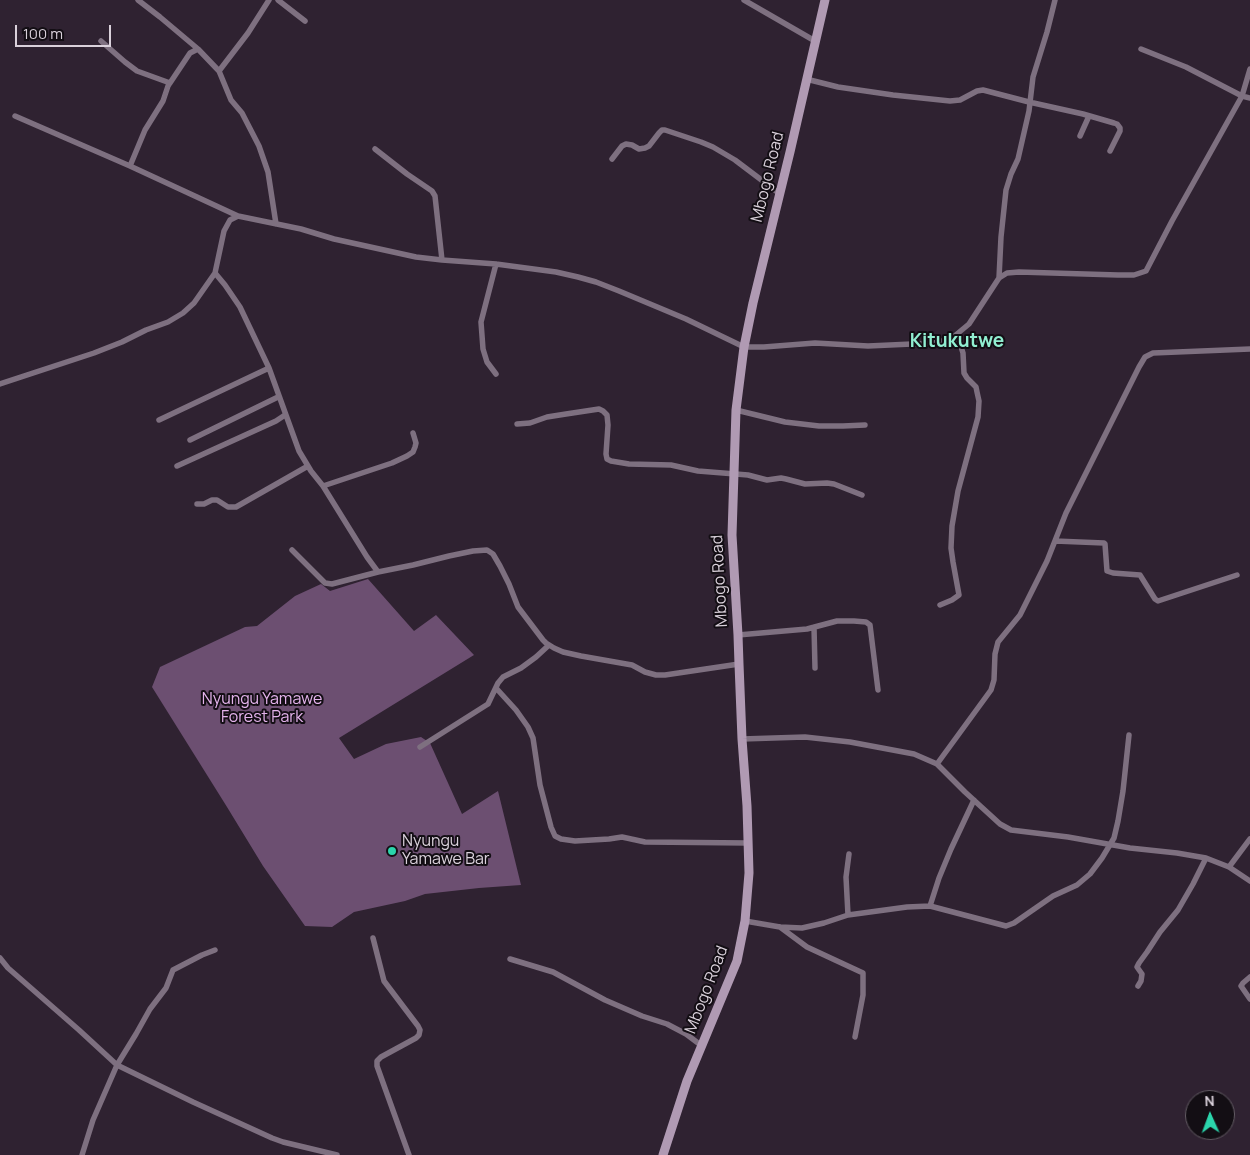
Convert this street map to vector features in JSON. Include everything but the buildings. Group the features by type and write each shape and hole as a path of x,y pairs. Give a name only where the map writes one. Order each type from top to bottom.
{"main road":[{"name":"Mbogo Road","path":"663,1155 687,1081 737,961 745,921 749,872 747,806 732,535 736,410 744,347 753,303 825,0"}],"street":[{"path":"138,0 198,49 219,71 231,100 242,113 259,146 268,172 276,224"},
{"path":"219,71 248,33 269,0"},
{"path":"278,0 305,21"},
{"path":"744,0 815,40"},
{"path":"1000,278 1001,237 1006,190 1018,159 1033,77 1055,0"},
{"path":"101,41 137,70 170,83"},
{"path":"130,166 146,130 163,101 170,83 190,53 198,49"},
{"path":"1141,49 1186,67 1242,96 1250,98"},
{"path":"15,116 238,216 416,257 496,264 556,272 596,282 686,319 744,347 815,343 901,346 934,343 951,339 969,324 1000,278 1007,273 1134,275 1146,271 1242,96 1250,69"},
{"path":"806,79 838,87 950,101 960,100 983,90 1117,124 1120,131 1110,151"},
{"path":"1080,136 1089,116"},
{"path":"612,159 622,146 626,144 644,148 649,146 662,130 665,130 713,147 735,160 780,194"},
{"path":"375,149 432,191 435,196 442,260"},
{"path":"0,384 94,353 168,322 183,313 194,303 215,274 224,231 230,220 238,216"},
{"path":"496,264 481,322 483,349 487,362 496,374"},
{"path":"215,274 240,307 269,368 299,451 378,572"},
{"path":"940,604 952,600 959,595 951,548 952,526 958,491 978,417 978,392 964,373 963,353 957,334"},
{"path":"937,764 991,690 994,680 995,654 998,642 1020,616 1079,488 1145,357 1153,352 1250,349"},
{"path":"159,420 269,368"},
{"path":"190,440 278,397"},
{"path":"517,424 599,409 607,414 606,454 607,459 611,461 629,464 666,465 698,471 748,475 767,480 786,478 805,484 827,483 862,495"},
{"path":"736,410 785,422 819,426 865,425"},
{"path":"177,466 286,415"},
{"path":"323,486 392,463 407,456 415,447 416,443 413,433"},
{"path":"197,504 218,500 228,507 236,507 308,466"},
{"path":"1055,541 1106,544 1106,571 1140,574 1158,601 1238,575"},
{"path":"292,550 328,584 473,551 489,551 500,566 518,607 542,640 563,652 632,665 656,675 738,664"},
{"path":"738,635 814,627 838,621 863,621 870,625 878,690"},
{"path":"814,627 815,668"},
{"path":"420,747 488,704 503,677 521,668 549,645"},
{"path":"496,688 516,710 533,738 540,785 551,827 556,836 561,839 575,841 622,837 645,842 748,843"},
{"path":"745,921 780,927 802,928 836,920 848,915 907,907 930,906 1006,926 1010,925 1053,896 1077,885 1102,858 1114,838 1118,821 1129,735"},
{"path":"742,739 805,737 850,742 909,753 926,758 937,764 1000,824 1011,830 1206,858 1230,867 1250,881"},
{"path":"930,906 950,849 974,800"},
{"path":"1230,867 1250,839"},
{"path":"848,915 846,877 849,854"},
{"path":"1138,986 1142,974 1137,967 1139,963 1178,910 1206,858"},
{"path":"780,927 807,947 863,973 863,995 855,1038"},
{"path":"373,938 384,981 420,1030 416,1038 377,1061 377,1066 410,1155"},
{"path":"82,1155 93,1120 117,1065 150,1009 166,988 173,970 216,950"},
{"path":"0,958 8,968 117,1065 272,1138 336,1155"},
{"path":"510,959 553,972 605,1000 642,1016 667,1024 686,1034 702,1046"},
{"path":"1250,977 1241,986 1250,999"}],"green space":[{"name":"Nyungu Yamawe Forest Park","path":"368,579 414,631 436,615 474,655 339,738 354,759 386,744 421,737 430,743 462,814 498,791 521,885 425,894 405,901 354,912 332,927 305,926 263,866 152,687 160,667 245,627 257,626 295,596 321,584 330,591"}],"place":[{"name":"Nyungu Yamawe Bar","path":"392,851"}],"district":[{"name":"Kitukutwe","path":"957,342"}]}
